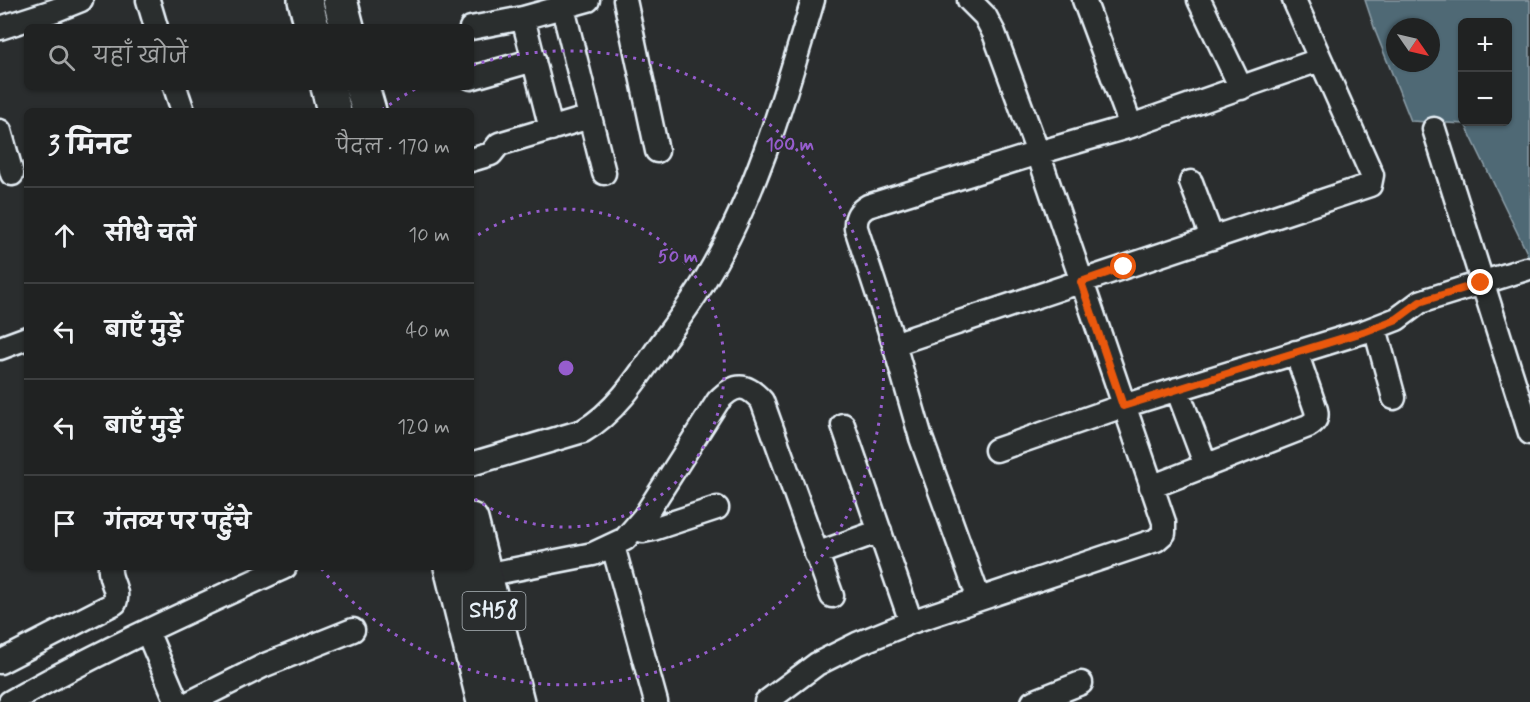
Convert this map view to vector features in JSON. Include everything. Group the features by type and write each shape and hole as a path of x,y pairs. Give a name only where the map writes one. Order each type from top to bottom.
{"main road":[{"path":"305,0 311,24"},
{"path":"340,0 346,24"},
{"path":"329,90 333,108"},
{"path":"364,90 368,108"},
{"name":"SH58","path":"474,532 517,702"},
{"name":"SH58","path":"452,570 484,702"}],"street":[{"path":"0,28 22,10 81,0"},
{"path":"148,0 155,24"},
{"path":"474,27 523,18 562,4 588,0"},
{"path":"625,0 657,151"},
{"path":"474,463 583,431 598,422 615,405 651,358 705,280 753,183 795,63 813,0"},
{"path":"775,700 817,664 857,644 911,622 1161,537 1164,533 1164,522 1038,153 994,33 985,16 969,0"},
{"path":"1084,0 1131,126"},
{"path":"1199,0 1241,88"},
{"path":"894,344 1367,187 1372,182 1372,175 1294,0"},
{"path":"562,4 604,173"},
{"path":"523,18 551,129"},
{"path":"474,77 534,60"},
{"path":"979,599 921,438 894,344 856,228 856,217 868,206 1131,126 1319,60"},
{"path":"176,90 182,108"},
{"path":"474,159 489,155 499,144 590,117"},
{"path":"1434,129 1530,434"},
{"path":"0,131 12,174"},
{"path":"1191,182 1212,238"},
{"path":"996,450 1123,406 1375,328 1397,319 1420,302 1526,269"},
{"path":"1375,328 1394,398"},
{"path":"0,348 24,339"},
{"path":"1151,487 1308,426 1316,419 1317,410 1296,352"},
{"path":"485,575 593,554 625,539 636,529 718,401 733,389 745,387 750,389 762,402 832,596"},
{"path":"1177,389 1206,466"},
{"path":"843,424 911,622"},
{"path":"636,529 643,531 653,529 717,508"},
{"path":"816,554 880,531"},
{"path":"613,546 656,702"},
{"path":"4,652 44,639 115,603 117,596 109,570"},
{"path":"10,702 63,672 279,570"},
{"path":"191,702 265,665 353,630"},
{"path":"147,631 177,702"},
{"path":"44,639 63,672"},
{"path":"1033,702 1081,683"}],"water":[{"path":"1365,0 1530,0 1530,259 1466,126 1512,126 1512,18 1458,18 1458,124 1411,121 1392,72 1440,72 1440,18 1386,18 1386,58"}],"route":[{"path":"1124,267 1081,282 1123,406 1366,331 1397,319 1420,302 1481,283"}]}
